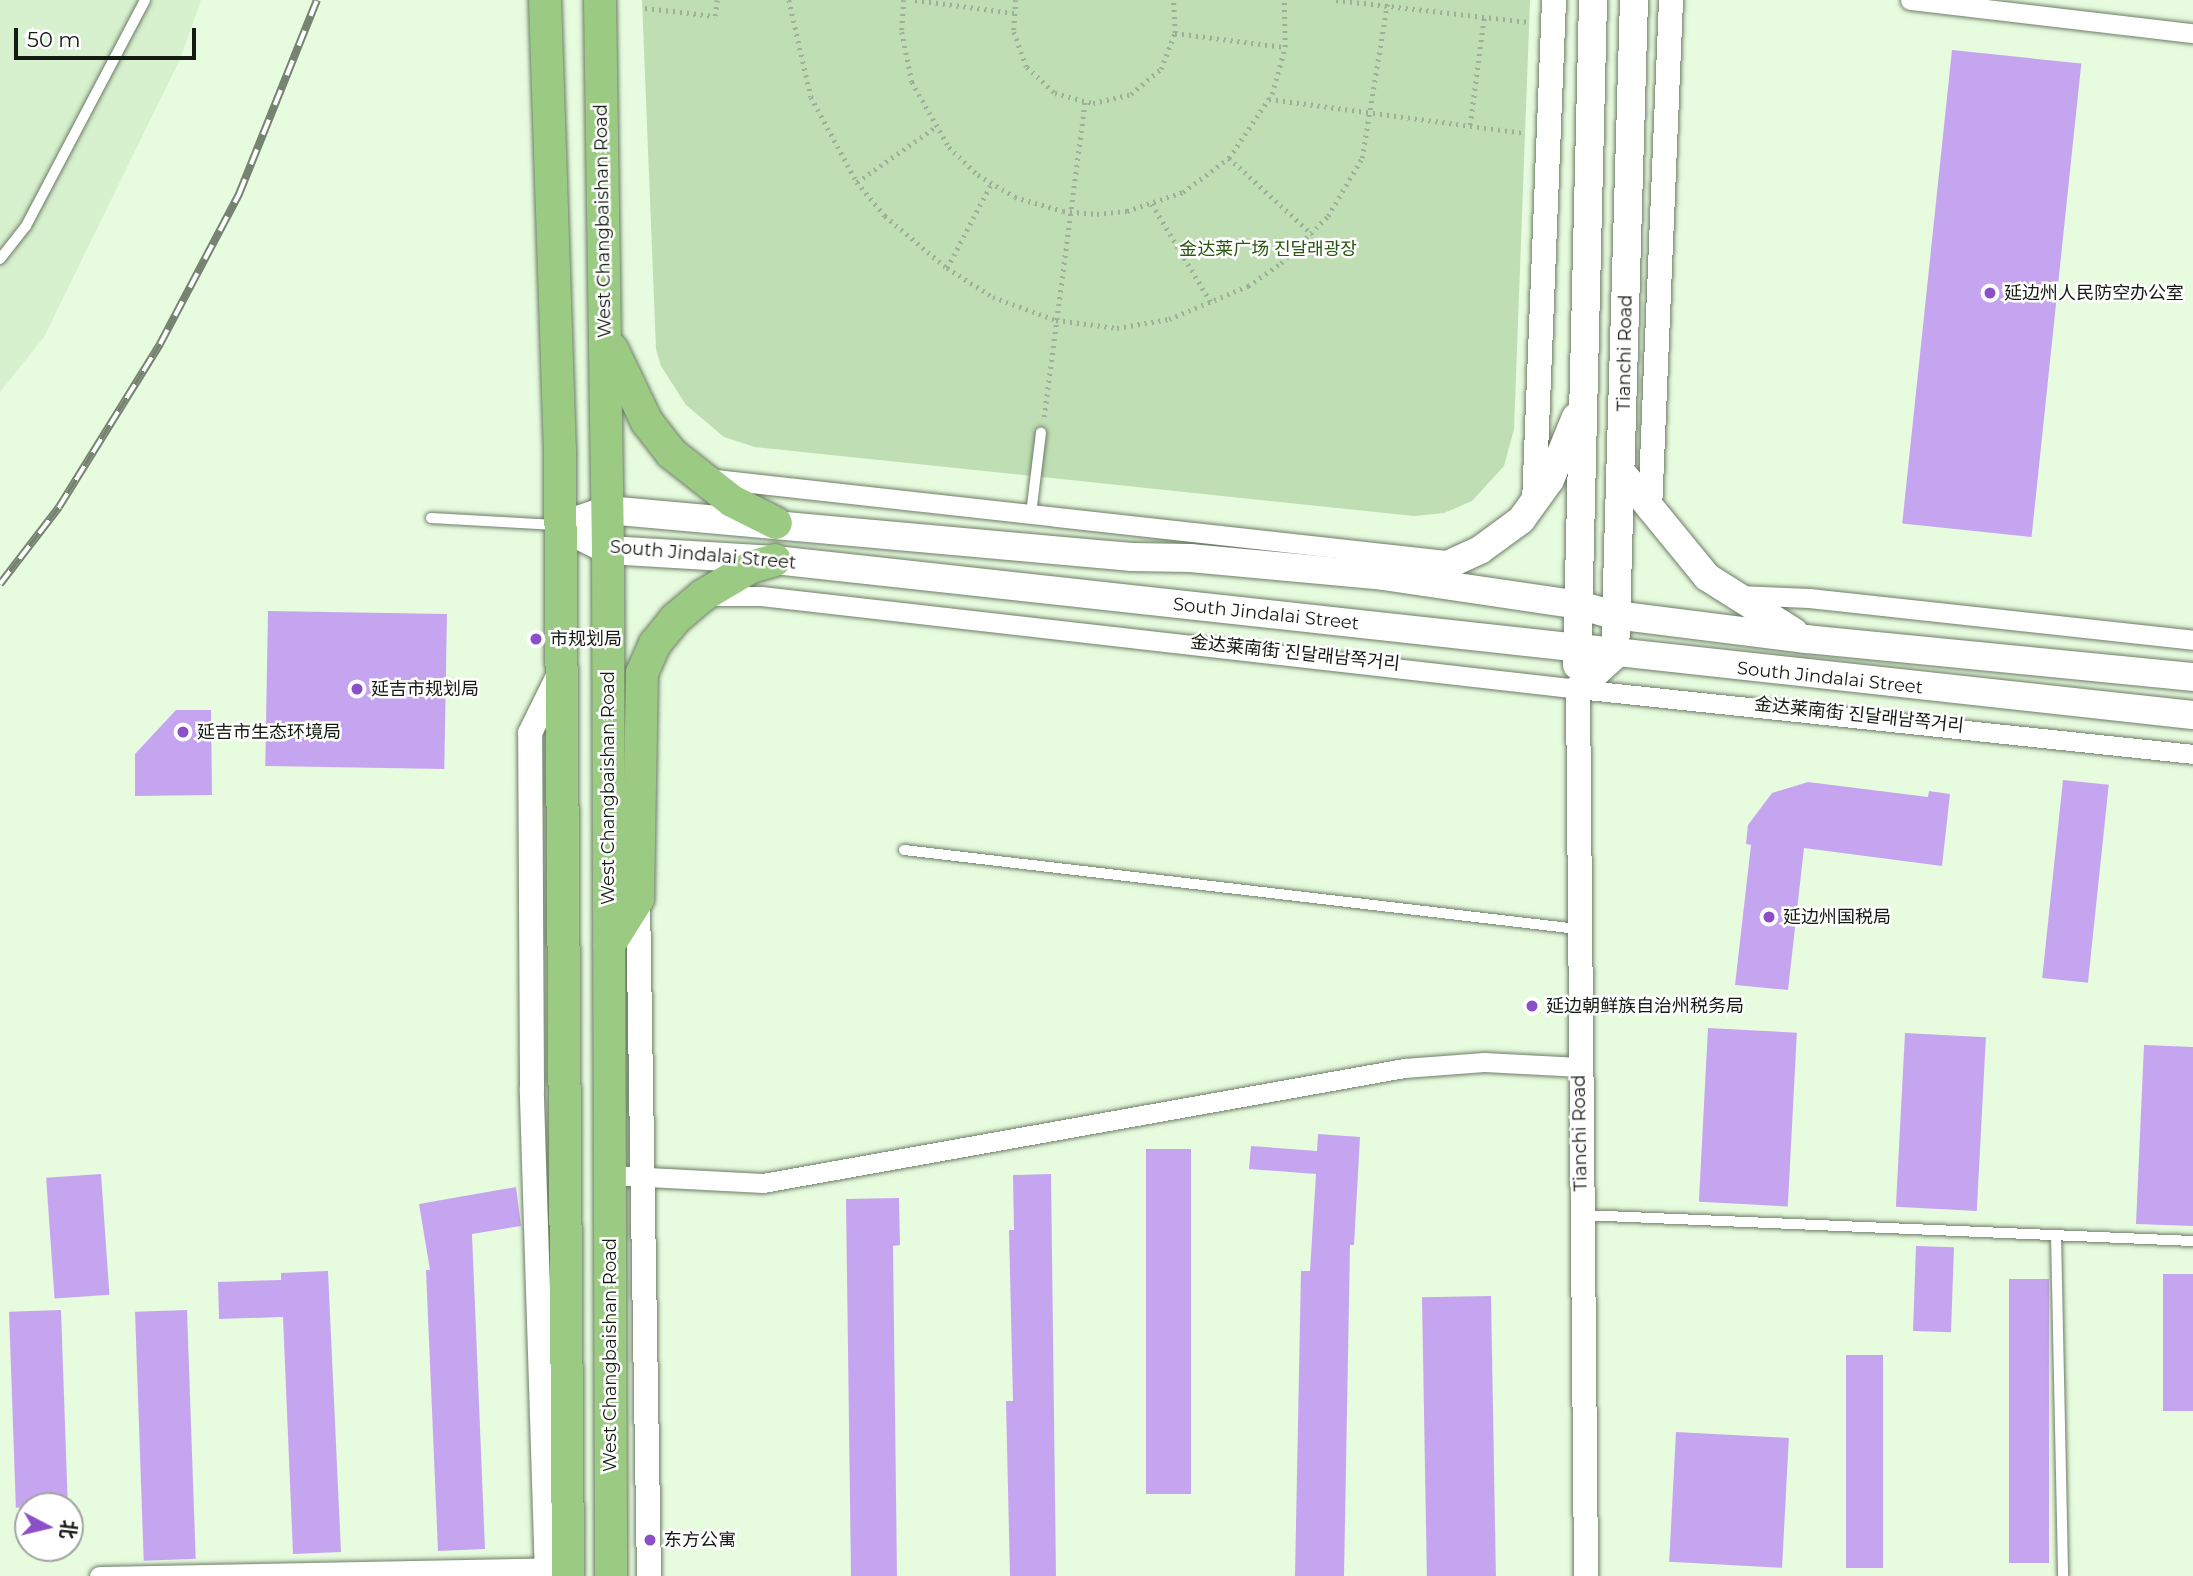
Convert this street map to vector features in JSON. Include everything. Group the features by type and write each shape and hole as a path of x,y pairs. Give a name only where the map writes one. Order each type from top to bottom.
{"main road":[{"path":"545,0 560,526 557,1571"},
{"name":"West Changbaishan Road","path":"600,0 608,550 611,1576"},
{"name":"Tianchi Road","path":"1578,690 1576,648 1586,382 1593,0"},
{"name":"Tianchi Road","path":"1615,655 1634,0"},
{"path":"556,332 606,332 646,422 699,478 732,501 776,523"},
{"path":"1383,576 1443,567 1480,550 1513,527 1534,503 1568,445 1586,382"},
{"path":"1622,473 1707,577 1731,595 1806,639"},
{"name":"South Jindalai Street","path":"560,526 607,510 1383,576 1579,605 1615,615 1806,639 2193,677"},
{"name":"South Jindalai Street","path":"560,526 608,550 775,559 1576,648 1615,655 2193,715"},
{"path":"608,946 638,899 642,673 654,644 702,596 751,567 775,559"},
{"path":"1578,690 1615,655"}],"street":[{"path":"1534,503 1554,0"},
{"name":"Tianchi Road","path":"1650,510 1671,0"},
{"path":"1910,0 2193,33"},
{"path":"699,478 1453,561"},
{"path":"1731,595 1809,598 2193,640"},
{"name":"South Jindalai Street","path":"702,596 761,596 1578,690 2193,754"},
{"name":"Tianchi Road","path":"1578,690 1586,1576"},
{"name":"West Changbaishan Road","path":"638,899 649,1576"},
{"path":"608,1175 763,1183 1404,1068 1483,1062 1580,1067"},
{"path":"99,1576 557,1571"}],"lane":[{"path":"0,259 26,226 145,0"},
{"path":"1031,514 1041,433"},
{"path":"431,518 560,526"},
{"path":"904,850 1579,929"},
{"path":"1581,1215 2193,1241"},
{"path":"2056,1236 2063,1576"}],"path":[{"path":"645,8 715,16 717,0"},
{"path":"789,0 811,97 857,182 909,240 993,297 1056,320 1117,328 1169,319 1212,304 1281,263 1312,234 1362,158 1373,113 1388,3"},
{"path":"904,0 905,57 934,128 965,165 991,184 1040,206 1071,212 1127,211 1152,204 1183,192 1229,158 1269,99 1284,47 1284,0"},
{"path":"915,0 1014,13"},
{"path":"1016,0 1014,13 1017,44 1035,77 1055,93 1085,102 1119,99 1142,88 1161,69 1175,33 1173,0"},
{"path":"1336,0 1388,3 1415,9 1534,23"},
{"path":"1415,9 1416,0"},
{"path":"1470,125 1484,17"},
{"path":"1175,33 1284,47"},
{"path":"1269,99 1530,134"},
{"path":"1041,433 1085,102"},
{"path":"857,182 934,128"},
{"path":"1229,158 1312,234"},
{"path":"947,268 991,184"},
{"path":"1152,204 1212,304"}],"shaded area":[{"path":"0,0 201,0 180,59 44,337 0,392"}],"green space":[{"name":"金达莱广场 진달래광장","path":"642,0 1530,0 1514,429 1504,466 1472,501 1444,513 1414,516 755,447 724,437 686,405 661,366 656,349"}],"building":[{"name":"延边州人民防空办公室","path":"1952,50 2081,64 2032,537 1902,523"},
{"name":"延吉市规划局","path":"268,611 447,614 444,769 265,766"},
{"name":"延吉市生态环境局","path":"176,710 211,710 212,795 135,796 135,754"},
{"path":"2063,780 2109,785 2088,983 2042,978"},
{"name":"延边州国税局","path":"1808,782 1928,797 1929,791 1950,794 1942,866 1804,848 1788,990 1735,985 1751,845 1746,844 1748,825 1772,793"},
{"path":"1708,1028 1797,1033 1788,1206 1699,1202"},
{"path":"1905,1033 1986,1037 1977,1211 1896,1207"},
{"path":"2144,1045 2193,1047 2193,1226 2136,1224"},
{"path":"1318,1134 1360,1137 1354,1245 1350,1245 1344,1576 1295,1576 1301,1271 1310,1271 1316,1174 1249,1169 1251,1146 1317,1151"},
{"path":"1146,1149 1191,1149 1191,1494 1146,1494"},
{"path":"101,1174 109,1295 55,1299 46,1178"},
{"path":"1051,1174 1056,1576 1010,1576 1006,1401 1013,1401 1009,1230 1014,1230 1013,1175"},
{"path":"516,1187 521,1226 472,1234 485,1549 438,1551 426,1270 430,1270 419,1204"},
{"path":"899,1198 900,1245 893,1246 897,1576 851,1576 846,1199"},
{"path":"1916,1246 1954,1247 1951,1332 1913,1331"},
{"path":"328,1271 341,1552 293,1554 283,1317 219,1319 218,1282 281,1280 281,1273"},
{"path":"2163,1274 2193,1274 2193,1411 2163,1411"},
{"path":"2009,1279 2049,1279 2049,1563 2009,1563"},
{"path":"1491,1296 1496,1576 1427,1576 1422,1297"},
{"path":"61,1310 67,1492 15,1492 9,1312"},
{"path":"187,1310 196,1559 144,1561 135,1312"},
{"path":"1846,1355 1883,1355 1883,1568 1846,1568"},
{"path":"1676,1432 1789,1438 1782,1568 1669,1562"}],"railway":[{"path":"0,584 59,507 160,344 239,194 317,0"}],"place":[{"name":"延边州人民防空办公室","path":"1990,293"},
{"name":"市规划局","path":"536,639"},
{"name":"延吉市规划局","path":"357,689"},
{"name":"延吉市生态环境局","path":"183,732"},
{"name":"延边州国税局","path":"1769,917"},
{"name":"延边朝鲜族自治州税务局","path":"1532,1006"},
{"name":"东方公寓","path":"650,1540"}]}
